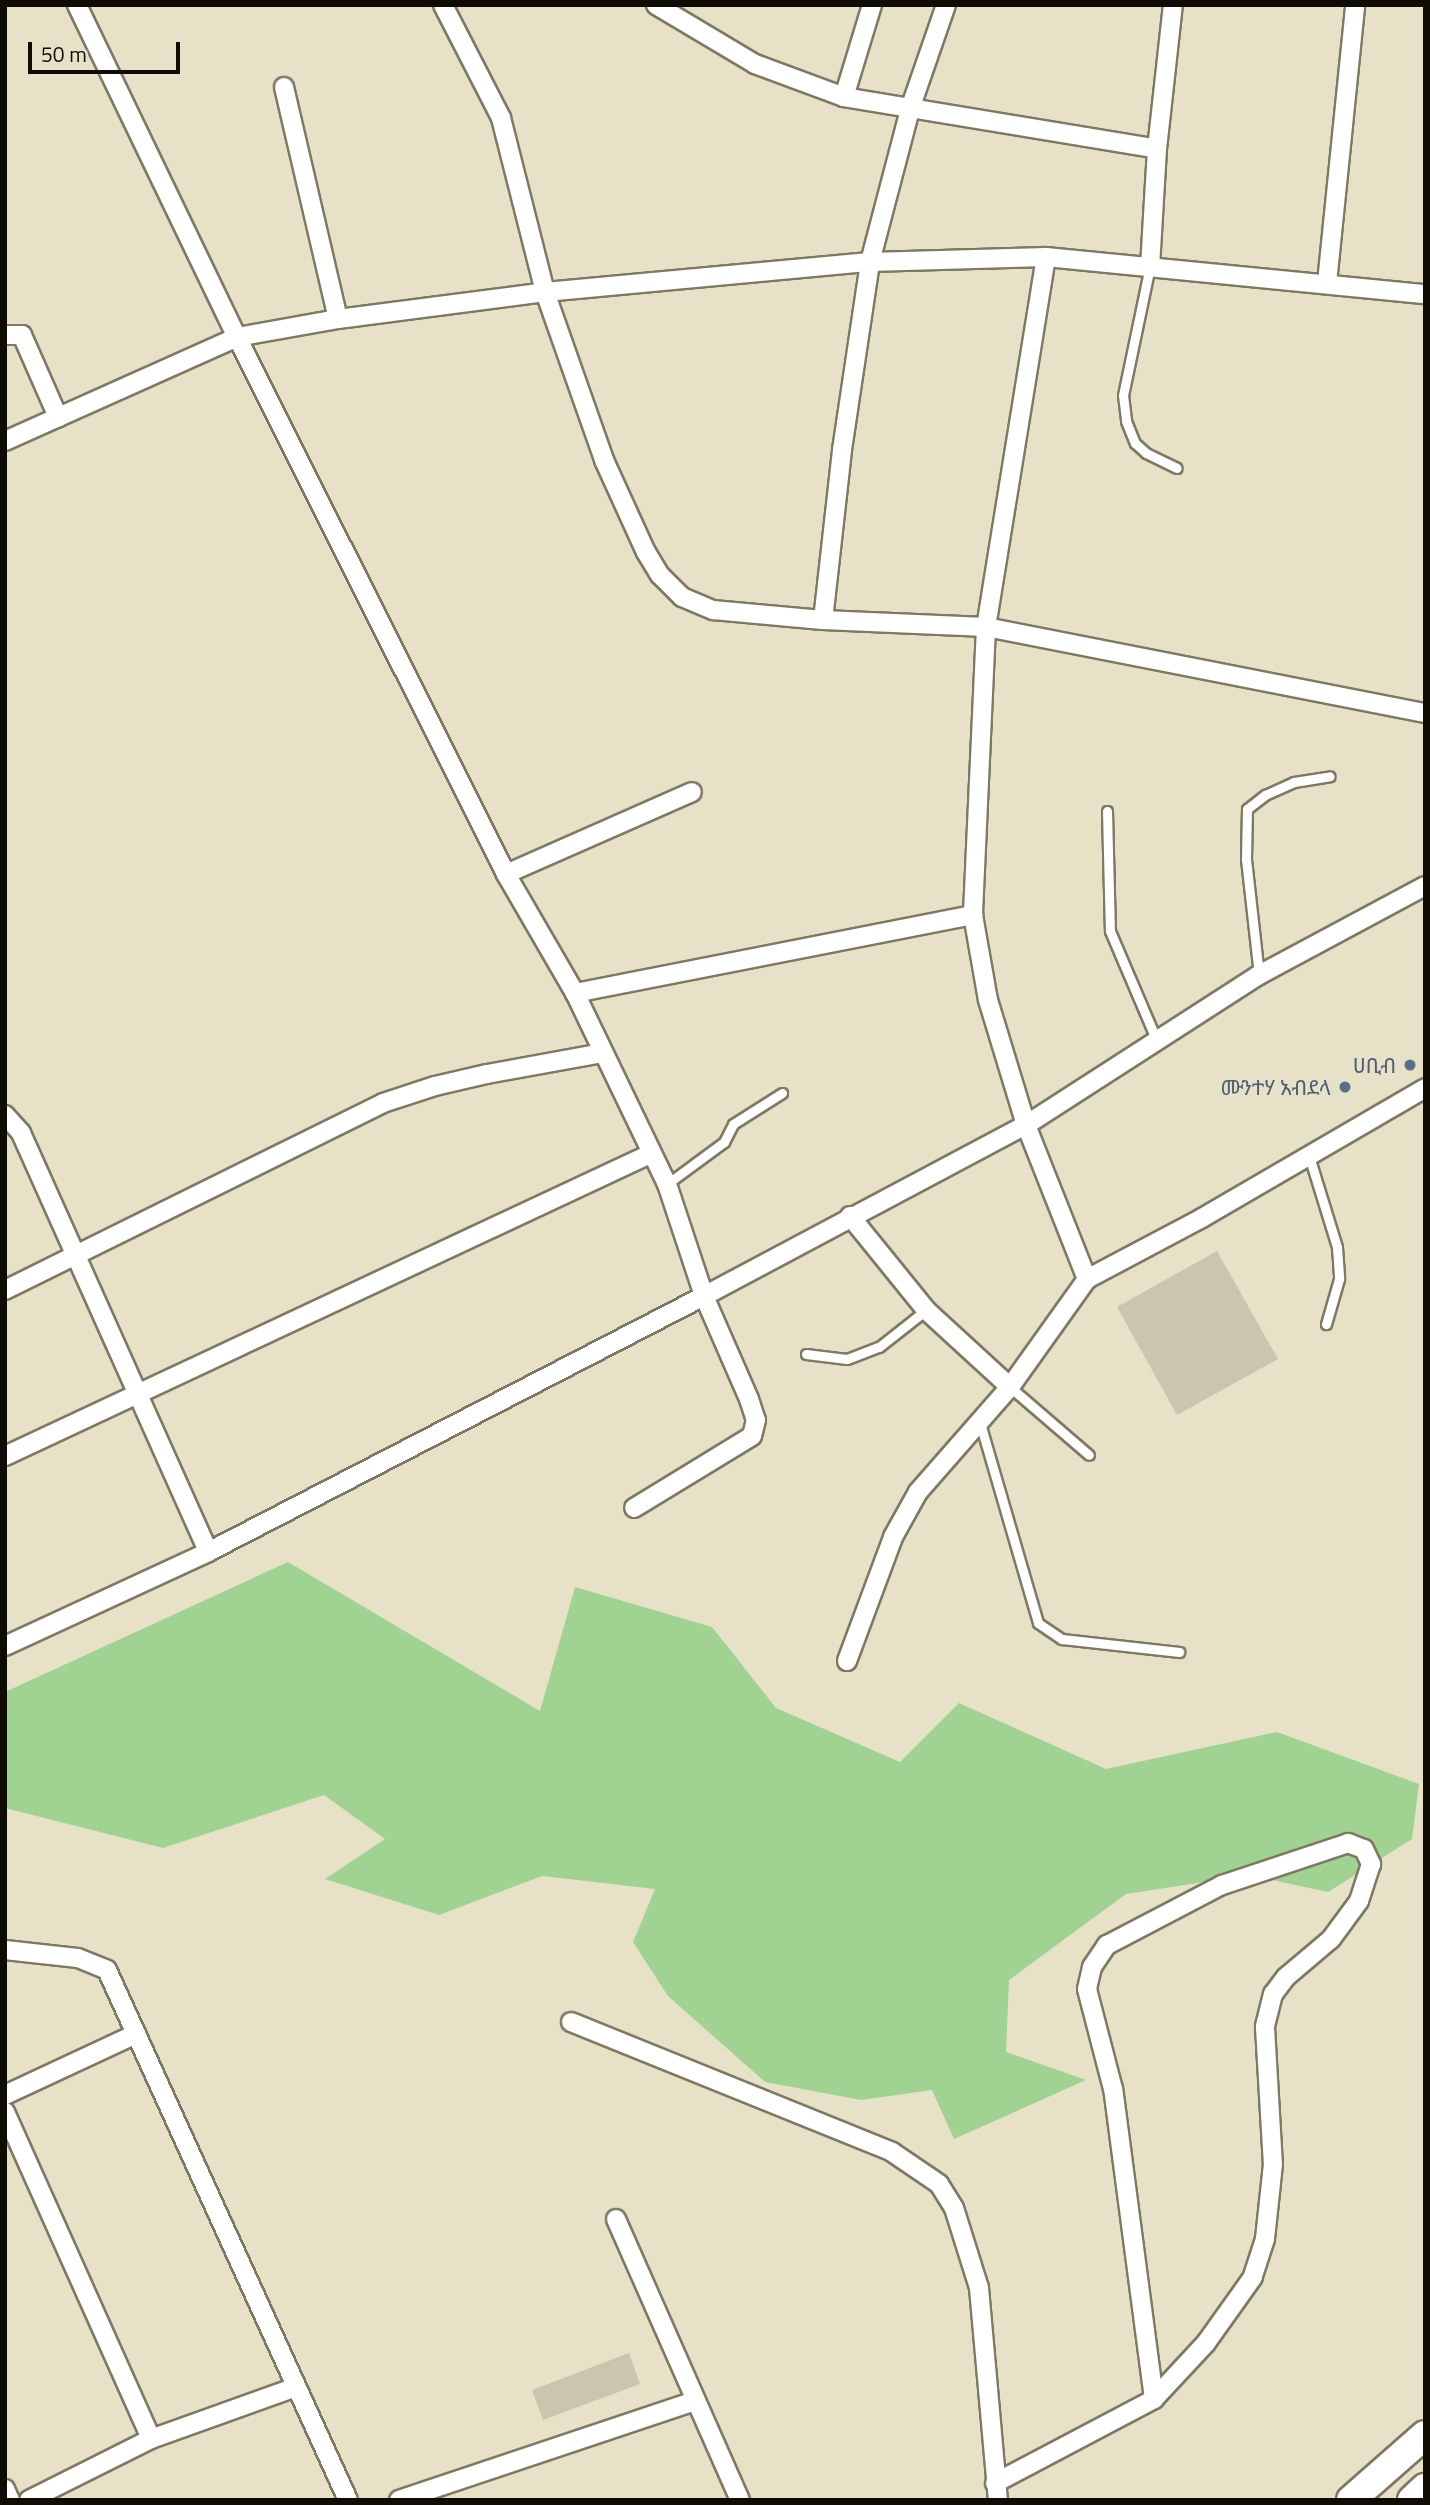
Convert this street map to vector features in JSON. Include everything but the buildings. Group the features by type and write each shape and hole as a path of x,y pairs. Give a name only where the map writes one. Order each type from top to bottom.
{"main road":[{"path":"1351,2500 1425,2435"},
{"path":"1412,2500 1425,2488"}],"street":[{"path":"77,5 237,337 506,874 575,993 650,1154 667,1184 704,1296 757,1420 752,1436 634,1508"},
{"path":"443,5 502,118 545,292 604,460 646,552 660,575 682,597 713,610 824,620 986,627 1425,713"},
{"path":"656,5 755,64 844,97 911,106 1157,149"},
{"path":"844,97 872,5"},
{"path":"824,620 842,450 870,262 911,106 946,5"},
{"path":"1150,266 1157,149 1173,5"},
{"path":"1327,283 1355,5"},
{"path":"284,87 338,319"},
{"path":"5,441 237,337 338,319 545,292 870,262 1046,257 1425,294"},
{"path":"1046,257 986,627 973,915 988,1000 1026,1125 1087,1279"},
{"path":"5,335 22,335 58,417"},
{"path":"506,874 692,792"},
{"path":"5,1646 208,1552 704,1296 850,1216 1026,1125 1259,975 1425,886"},
{"path":"575,993 973,915"},
{"path":"5,1290 383,1103 487,1073 603,1052"},
{"path":"847,1661 893,1537 918,1492 1010,1387 1087,1279 1309,1156 1425,1088"},
{"path":"5,1115 21,1133 139,1392 208,1552"},
{"path":"5,1456 650,1154"},
{"path":"850,1216 926,1310 1010,1387"},
{"path":"571,2022 892,2152 939,2184 954,2208 979,2288 997,2491 1154,2399 1206,2343 1253,2277 1265,2239 1273,2164 1265,2026 1273,1994 1286,1977 1331,1939 1359,1901 1371,1864 1364,1849 1348,1843 1222,1885 1107,1945 1092,1967 1087,1989 1113,2089 1154,2399"},
{"path":"5,1950 78,1958 107,1970 348,2500"},
{"path":"5,2095 136,2034"},
{"path":"5,2112 151,2439"},
{"path":"616,2219 740,2500"},
{"path":"29,2500 151,2439 296,2387"},
{"path":"399,2500 695,2401"},
{"path":"5,2489 10,2500"}],"lane":[{"path":"1150,266 1123,395 1126,421 1135,443 1146,453 1177,468"},
{"path":"1259,975 1246,860 1247,809 1265,796 1294,782 1329,776"},
{"path":"1107,811 1110,932 1156,1039"},
{"path":"667,1184 724,1142 733,1124 782,1093"},
{"path":"1309,1156 1337,1247 1339,1279 1326,1324"},
{"path":"806,1354 847,1359 858,1355 879,1347 926,1310"},
{"path":"1010,1387 1089,1455"},
{"path":"979,1422 1038,1623 1062,1639 1179,1652"}],"green space":[{"path":"288,1562 540,1711 575,1587 712,1627 776,1708 900,1762 959,1703 1106,1769 1277,1732 1419,1784 1412,1839 1328,1892 1249,1875 1126,1894 1009,1980 1006,2052 1086,2080 954,2139 932,2090 861,2100 765,2082 668,1996 633,1942 655,1889 542,1876 439,1915 325,1879 385,1839 324,1795 163,1848 5,1808 5,1692"}],"place":[{"name":"ሀቢብ","path":"1410,1065"},
{"name":"ሙንተሃ አብደላ","path":"1345,1087"}]}
